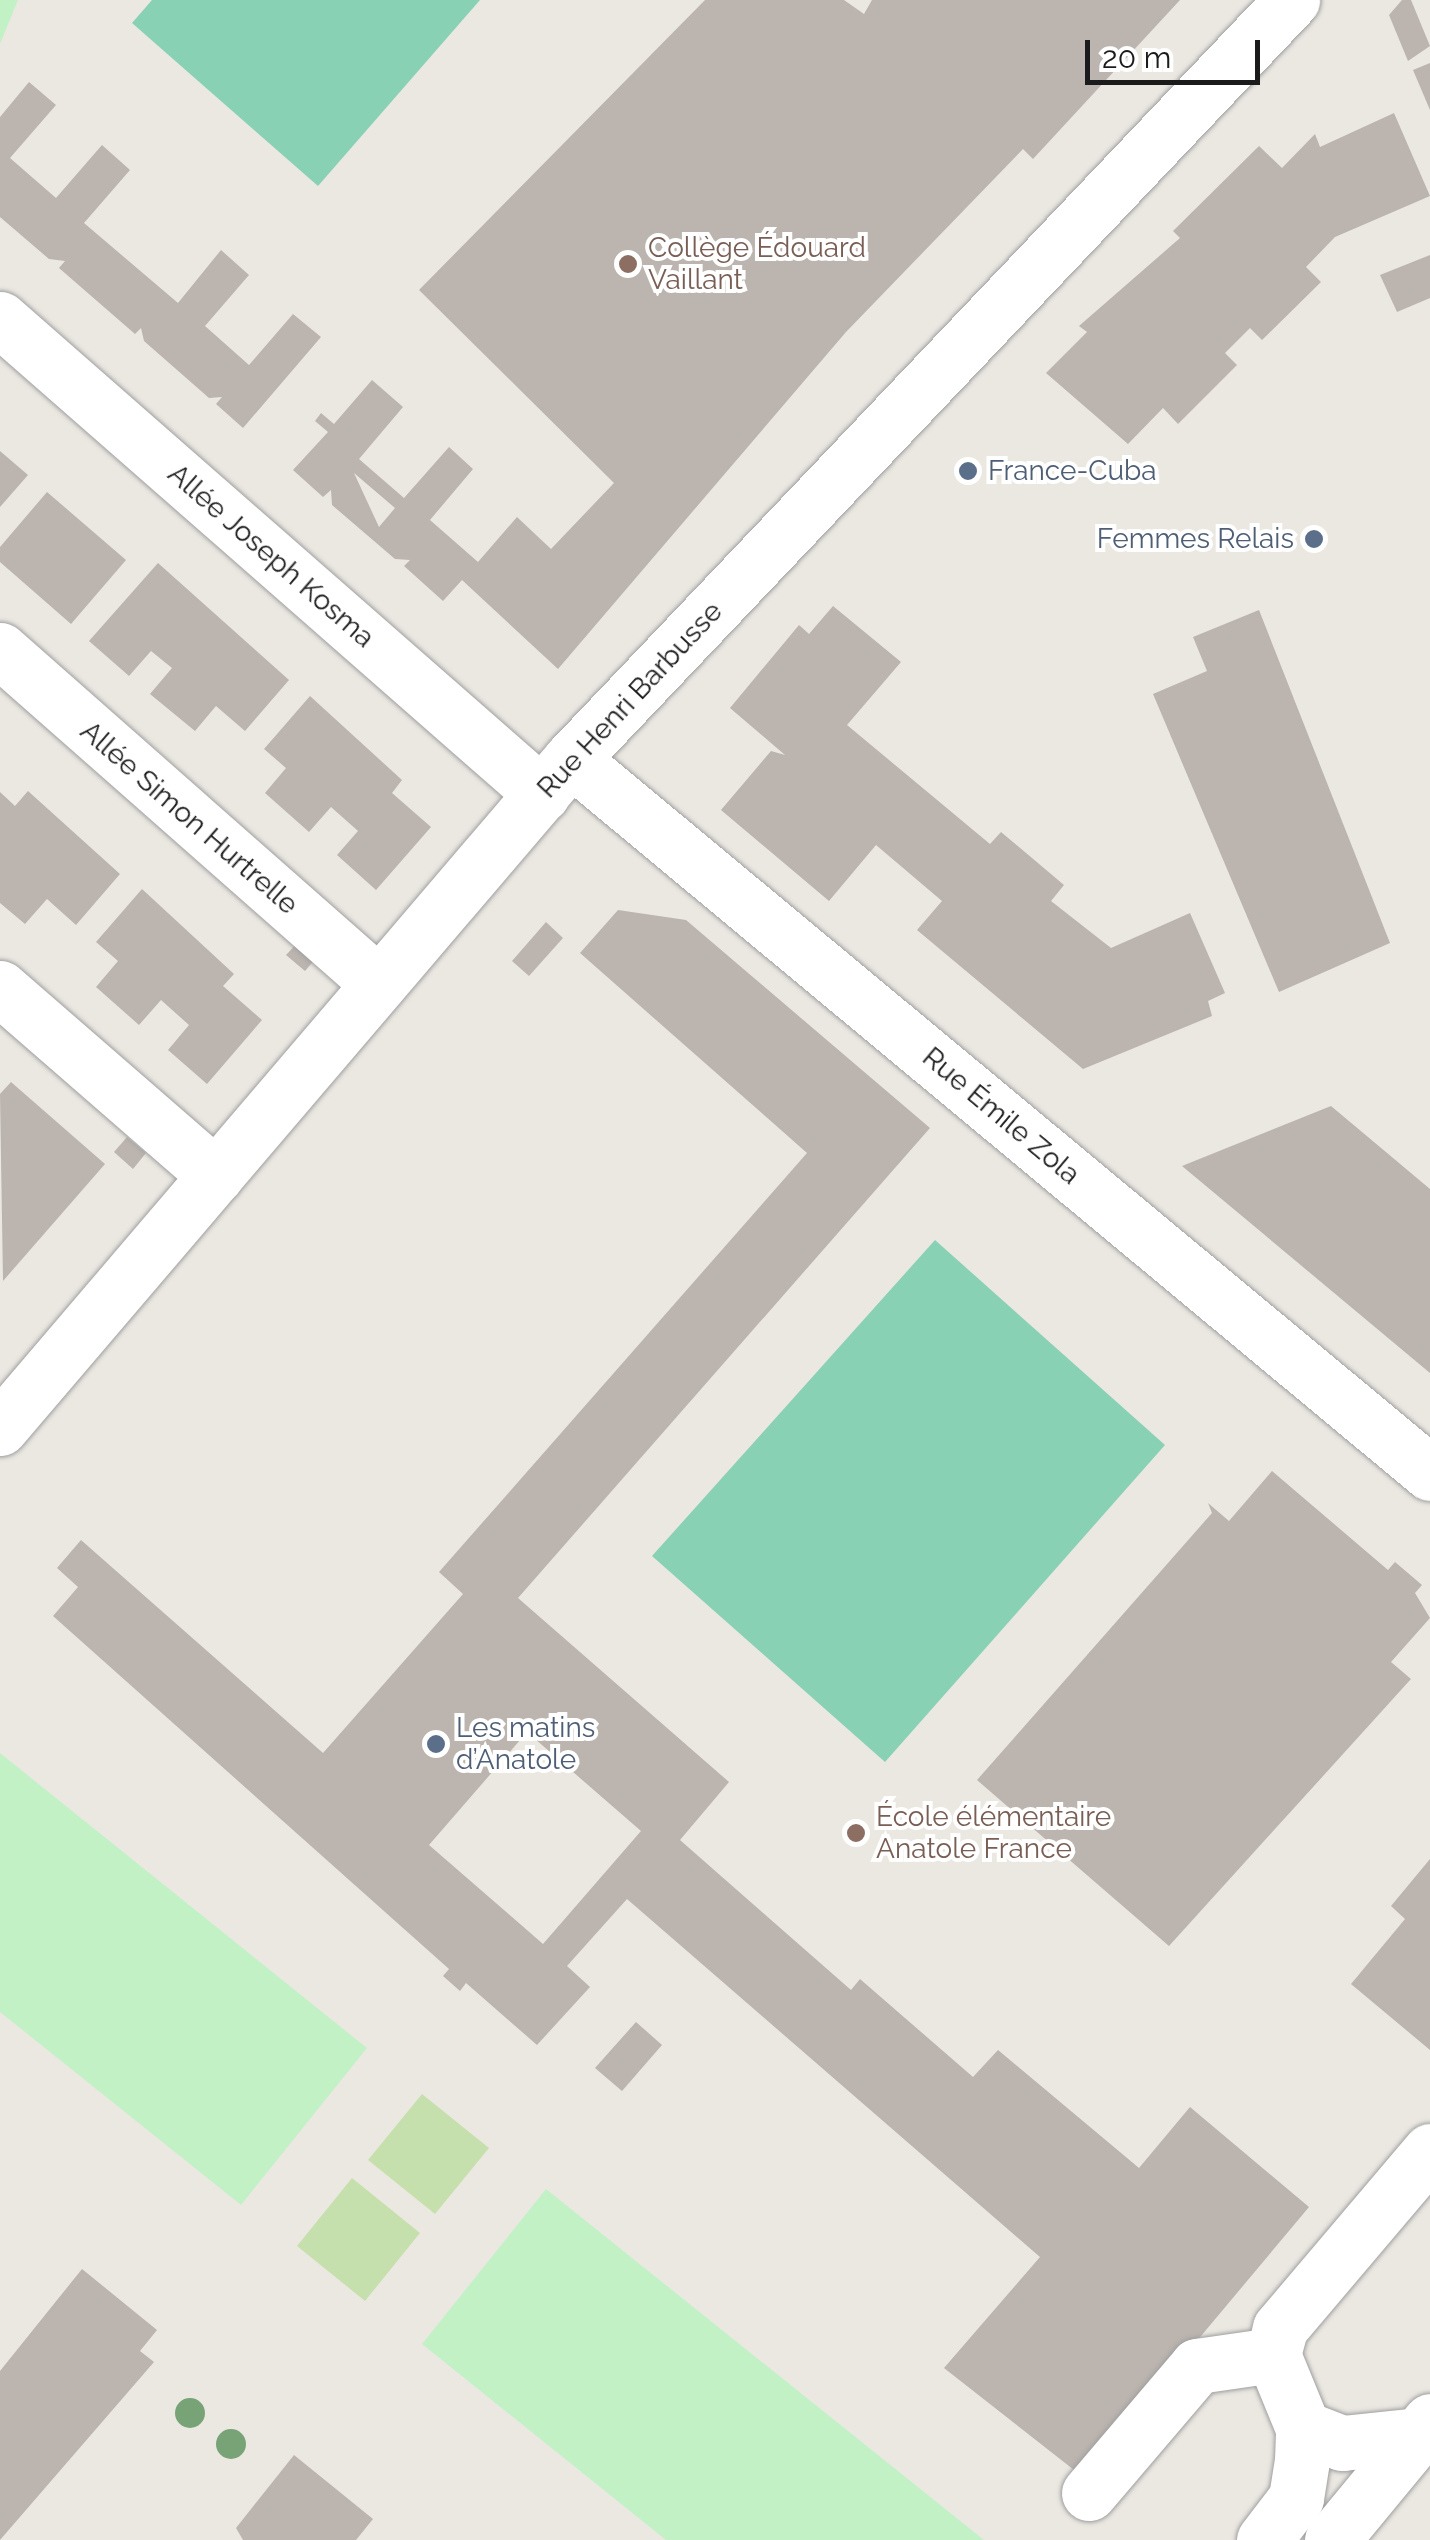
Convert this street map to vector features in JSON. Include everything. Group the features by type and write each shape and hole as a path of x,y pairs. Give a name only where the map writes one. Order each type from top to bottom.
{"street":[{"name":"Rue Henri Barbusse","path":"0,1428 557,777 1292,0"},
{"name":"Allée Joseph Kosma","path":"0,319 557,777"},
{"name":"Allée Simon Hurtrelle","path":"0,650 379,984"},
{"name":"Rue Émile Zola","path":"557,777 1430,1473"},
{"path":"1,990 216,1176"},
{"path":"1264,2540 1296,2498 1302,2428 1273,2354 1280,2328 1430,2151"},
{"path":"1089,2492 1197,2366 1273,2354"},
{"path":"1302,2428 1342,2442 1424,2428"},
{"path":"1332,2540 1424,2428"}],"green space":[{"path":"0,0 18,0 0,44"},
{"path":"152,0 480,0 318,186 132,23"},
{"path":"935,1240 1165,1445 885,1762 652,1556"},
{"path":"0,1753 367,2048 241,2205 0,2012"},
{"path":"422,2094 489,2148 435,2214 368,2160"},
{"path":"352,2178 420,2233 365,2301 297,2246"},
{"path":"546,2189 984,2540 666,2540 422,2344"}],"building":[{"name":"Collège Édouard Vaillant","path":"705,0 844,0 864,14 872,0 1180,0 1033,159 1023,149 846,332 558,669 462,580 443,601 404,566 410,560 395,559 332,505 331,490 323,497 293,470 328,432 315,421 321,413 334,424 372,380 403,407 359,459 404,498 449,447 473,469 430,520 478,562 517,517 551,549 614,483 419,290","holes":["354,473 395,508 379,527"]},
{"path":"1402,0 1411,0 1430,46 1408,61 1389,15"},
{"path":"1430,63 1430,110 1413,70"},
{"path":"29,82 56,105 10,158 56,198 102,145 130,170 84,223 178,303 221,250 249,275 205,326 249,365 293,314 321,337 243,428 216,404 222,397 209,398 144,341 141,328 135,334 59,268 65,261 49,259 0,217 0,117"},
{"path":"1394,113 1430,196 1335,237 1306,267 1321,282 1262,340 1250,328 1225,353 1237,365 1178,424 1163,408 1128,444 1046,373 1087,332 1079,326 1180,238 1173,231 1259,146 1282,168 1315,134 1320,147"},
{"path":"1430,255 1430,298 1397,312 1380,275"},
{"path":"0,451 28,475 0,507"},
{"path":"47,492 126,560 71,624 0,562 0,547"},
{"path":"158,563 289,680 245,731 216,706 195,731 150,694 172,668 151,651 129,676 89,641"},
{"path":"833,606 901,662 847,725 990,844 1001,832 1064,885 1051,901 1111,948 1190,913 1225,993 1208,1001 1212,1016 1083,1069 917,930 942,901 876,845 829,901 721,810 771,751 785,755 730,708 799,625 809,634"},
{"path":"1259,610 1390,943 1279,992 1153,694 1207,671 1193,637"},
{"path":"310,696 402,780 392,793 431,827 376,890 337,855 358,831 331,807 309,832 265,793 286,768 264,749"},
{"path":"28,791 120,874 76,925 47,899 25,924 0,903 0,792 15,806"},
{"path":"142,889 234,974 223,986 262,1020 207,1084 168,1050 189,1025 161,1000 139,1025 96,987 118,961 96,942"},
{"path":"618,910 686,920 930,1128 518,1598 729,1782 680,1840 851,1990 860,1979 973,2077 998,2050 1139,2168 1190,2107 1309,2207 1083,2477 944,2368 1040,2257 627,1899 567,1966 590,1987 537,2045 466,1983 460,1991 443,1976 449,1969 53,1616 78,1587 57,1568 81,1540 323,1753 463,1594 439,1572 807,1153 580,953","holes":["527,1732 641,1831 543,1944 429,1845"]},
{"path":"546,922 563,938 529,976 512,961"},
{"path":"300,940 318,956 305,971 286,955"},
{"path":"11,1082 105,1164 3,1281 0,1094"},
{"path":"1331,1106 1430,1189 1430,1373 1182,1166"},
{"path":"127,1137 146,1153 133,1169 114,1152"},
{"path":"1272,1471 1388,1570 1395,1562 1422,1585 1415,1593 1430,1618 1391,1662 1411,1679 1169,1946 977,1780 1212,1513 1208,1503 1229,1521"},
{"path":"1430,1859 1430,2050 1351,1984 1405,1919 1391,1906"},
{"path":"636,2022 662,2045 622,2091 595,2068"},
{"path":"82,2269 157,2330 140,2351 154,2362 0,2540 0,2371"},
{"path":"294,2455 373,2519 356,2540 243,2540 236,2528"}],"place":[{"name":"Collège Édouard Vaillant","path":"628,264"},
{"name":"France-Cuba","path":"968,471"},
{"name":"Femmes Relais","path":"1314,539"},
{"name":"Les matins d’Anatole","path":"436,1744"},
{"name":"École élémentaire Anatole France","path":"856,1833"}]}
